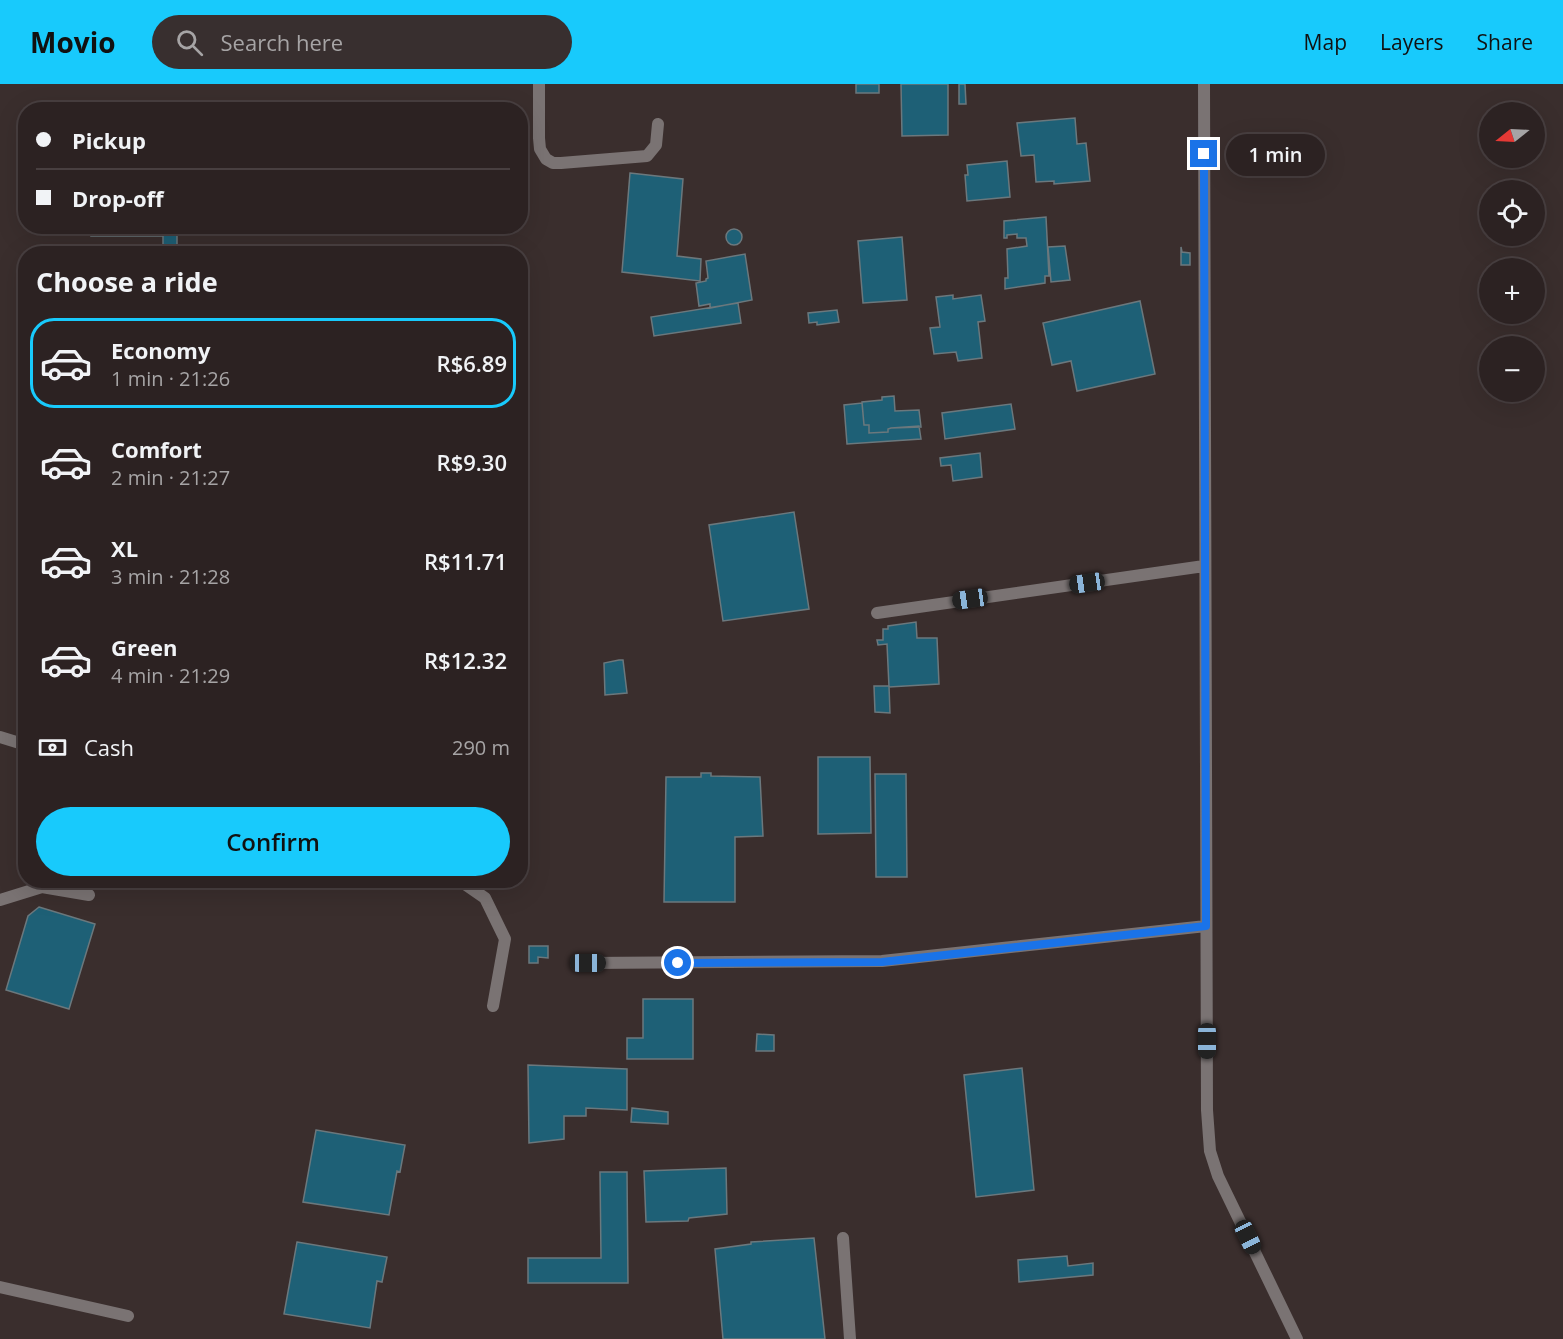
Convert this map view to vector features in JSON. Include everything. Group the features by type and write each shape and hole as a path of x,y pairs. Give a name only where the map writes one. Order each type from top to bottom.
{"street":[{"path":"539,84 540,149 546,159 553,163 647,156 656,145 658,124"},
{"path":"1204,84 1207,1110 1210,1151 1218,1176 1297,1339"},
{"path":"877,612 1204,566"},
{"path":"0,738 18,743"},
{"path":"0,900 39,888"},
{"path":"48,888 89,895"},
{"path":"471,888 485,898 506,939 493,1006"},
{"path":"588,963 882,962 1206,926"},
{"path":"843,1238 850,1339"},
{"path":"0,1287 128,1316"}],"building":[{"path":"856,84 879,84 879,93 856,93"},
{"path":"901,84 948,84 948,135 902,136"},
{"path":"959,84 965,84 966,104 959,104"},
{"path":"1075,118 1077,144 1086,143 1090,181 1054,184 1054,181 1036,182 1034,155 1021,156 1017,123"},
{"path":"1007,161 1010,197 967,201 965,175 968,175 967,165"},
{"path":"630,173 683,179 677,256 701,259 700,281 622,272"},
{"path":"1046,217 1049,276 1045,276 1045,283 1005,289 1005,278 1008,278 1007,249 1027,246 1026,238 1017,238 1017,234 1007,235 1007,238 1004,238 1004,221"},
{"path":"731,229 737,229 742,237 740,243 731,245 726,240 726,234"},
{"path":"91,234 177,234 177,246 163,246 163,236 91,236"},
{"path":"902,237 907,300 863,303 858,241"},
{"path":"1065,246 1070,280 1051,282 1048,247"},
{"path":"1181,247 1182,252 1190,253 1190,265 1181,265"},
{"path":"745,254 752,300 710,308 710,304 699,306 696,283 706,281 708,278 706,261"},
{"path":"953,295 953,299 981,295 985,321 978,322 982,358 958,361 956,352 934,354 930,328 940,327 936,297"},
{"path":"1140,301 1155,374 1077,391 1071,361 1052,365 1043,323"},
{"path":"738,303 741,323 654,336 651,317"},
{"path":"837,310 839,322 817,325 817,322 809,323 808,313"},
{"path":"894,396 895,411 919,410 921,427 891,428 888,432 869,433 869,425 864,425 862,402"},
{"path":"862,403 864,425 869,425 869,433 888,432 891,428 919,426 921,439 847,444 844,405"},
{"path":"1011,404 1015,429 945,439 942,413"},
{"path":"980,453 982,477 953,481 951,465 941,466 940,458"},
{"path":"794,512 809,609 723,621 709,525"},
{"path":"916,622 917,638 937,638 939,684 889,687 887,644 878,645 877,640 883,640 883,629 888,629 888,626"},
{"path":"623,660 627,693 605,695 604,663"},
{"path":"874,686 889,686 890,713 875,712"},
{"path":"818,757 870,757 871,833 818,834"},
{"path":"701,773 711,773 711,776 760,777 763,836 735,837 735,902 664,902 666,777 701,777"},
{"path":"875,774 906,774 907,877 876,877"},
{"path":"39,907 95,924 69,1009 6,990 28,916"},
{"path":"529,946 548,946 548,958 538,957 538,963 529,963"},
{"path":"643,999 693,999 693,1059 627,1059 627,1038 643,1038"},
{"path":"757,1034 774,1035 774,1051 756,1051"},
{"path":"528,1065 627,1069 627,1110 586,1108 586,1116 564,1116 564,1139 529,1143"},
{"path":"1022,1068 1034,1190 976,1197 964,1075"},
{"path":"632,1108 668,1112 668,1124 631,1122"},
{"path":"316,1130 405,1145 400,1172 397,1171 389,1215 303,1202"},
{"path":"726,1168 727,1214 689,1218 688,1221 646,1222 644,1171"},
{"path":"600,1172 627,1172 628,1283 528,1283 528,1258 601,1258"},
{"path":"814,1238 825,1339 723,1339 715,1249 751,1244 751,1242"},
{"path":"297,1242 387,1257 382,1282 377,1281 370,1328 284,1314"},
{"path":"1067,1256 1068,1266 1093,1263 1093,1275 1019,1282 1018,1260"}],"route":[{"path":"678,963 882,962 1206,926 1204,154"}]}
